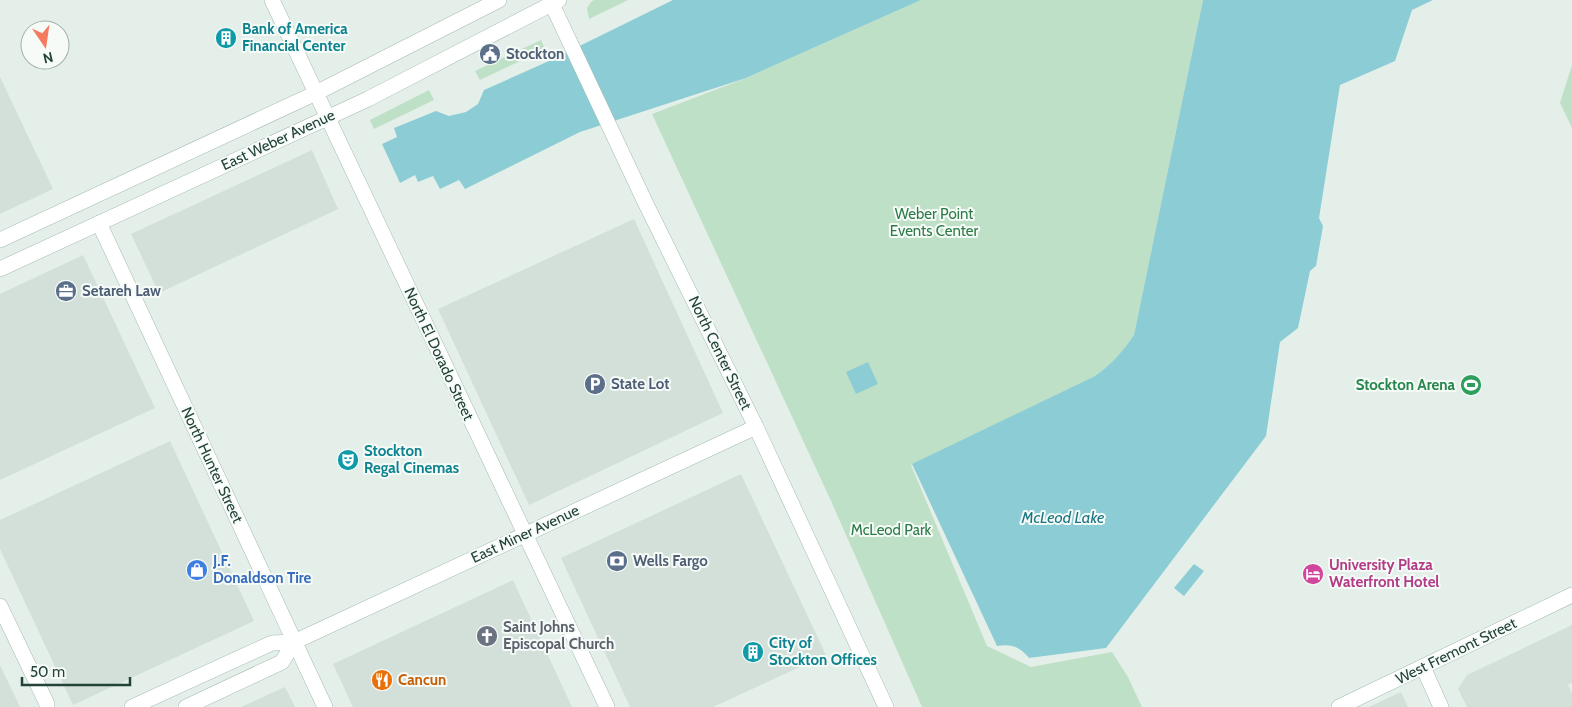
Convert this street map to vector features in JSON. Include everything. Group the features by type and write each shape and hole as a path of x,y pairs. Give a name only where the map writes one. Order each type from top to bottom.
{"main road":[{"name":"North El Dorado Street","path":"272,0 607,707"},
{"name":"East Weber Avenue","path":"0,240 316,93 499,0"},
{"name":"East Weber Avenue","path":"0,269 368,99 554,1"},
{"name":"North Center Street","path":"554,1 567,36 756,427 886,707"},
{"name":"North Hunter Street","path":"99,223 325,707"},
{"name":"East Miner Avenue","path":"132,707 270,643 294,642 756,427"},
{"name":"West Fremont Street","path":"1339,707 1572,595"},
{"path":"0,606 49,706"},
{"path":"186,707 282,662 294,642"},
{"path":"1422,667 1442,707"}],"shaded area":[{"path":"0,77 53,189 0,214"},
{"path":"312,150 338,209 159,293 131,234"},
{"path":"634,219 723,413 529,505 438,309"},
{"path":"83,255 155,408 0,480 0,294"},
{"path":"170,441 254,621 73,705 0,549 0,520"},
{"path":"741,474 826,655 713,707 630,707 561,558"},
{"path":"513,580 572,707 353,707 333,664"},
{"path":"1572,625 1572,682 1568,685 1572,694 1572,707 1467,707 1458,689 1467,675"},
{"path":"0,665 20,707 0,707"},
{"path":"285,687 295,707 241,707"},
{"path":"1401,692 1408,707 1369,707"}],"green space":[{"path":"594,0 628,0 589,19 587,8"},
{"name":"Weber Point Events Center","path":"921,0 1203,0 1134,335 1107,367 1095,376 911,465 987,646 1031,667 1112,652 1128,677 1142,707 922,707 831,501 652,114 746,78"},
{"path":"541,40 545,49 480,80 475,71"},
{"path":"1572,65 1572,128 1560,103"},
{"path":"429,90 434,100 374,129 370,120"}],"water":[{"path":"673,0 921,0 746,78 580,132 465,189 459,180 440,189 433,176 418,182 415,175 400,183 382,144 397,137 394,128 436,111 449,116 466,112 478,104 484,90 549,61"},
{"name":"McLeod Lake","path":"1203,0 1433,0 1412,10 1395,61 1340,85 1319,218 1323,226 1316,266 1310,271 1298,328 1280,342 1266,436 1106,648 1029,658 1022,651 1014,647 1006,645 997,646 912,464 1095,376 1107,367 1134,335"},
{"path":"868,362 878,384 856,394 846,372"},
{"path":"1194,564 1204,571 1184,596 1174,588"}],"place":[{"name":"Bank of America Financial Center","path":"226,38"},
{"name":"Stockton","path":"490,54"},
{"name":"Setareh Law","path":"66,291"},
{"name":"State Lot","path":"595,384"},
{"name":"Stockton Arena","path":"1471,385"},
{"name":"Stockton Regal Cinemas","path":"348,460"},
{"name":"Wells Fargo","path":"617,561"},
{"name":"J.F. Donaldson Tire","path":"197,570"},
{"name":"University Plaza Waterfront Hotel","path":"1313,574"},
{"name":"Saint Johns Episcopal Church","path":"487,636"},
{"name":"City of Stockton Offices","path":"753,652"},
{"name":"Cancun","path":"382,680"}],"park label":[{"name":"McLeod Park","path":"891,530"}]}
